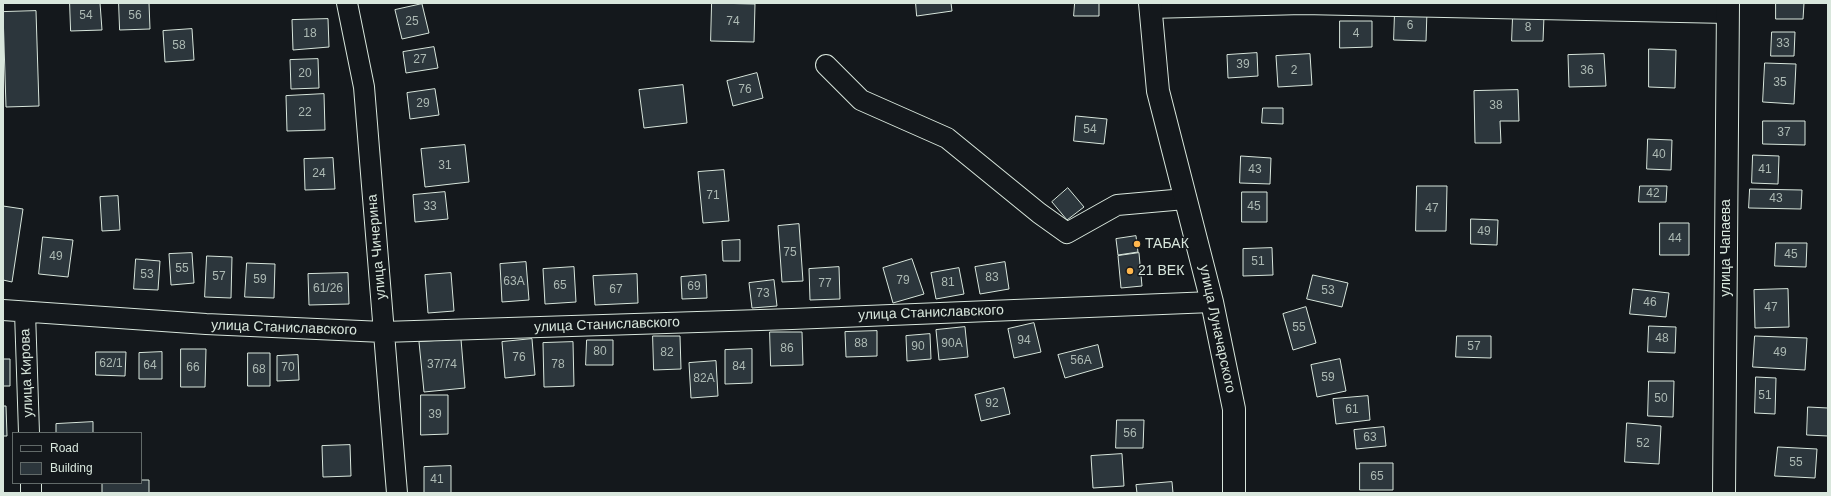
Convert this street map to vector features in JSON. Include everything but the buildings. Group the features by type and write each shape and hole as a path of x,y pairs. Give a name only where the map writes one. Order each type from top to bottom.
{"main road":[{"name":"улица Луначарского","path":"1150,6 1158,91 1212,302 1234,409 1234,493"},
{"name":"улица Чапаева","path":"1724,493 1728,8"}],"street":[{"name":"улица Чичерина","path":"347,3 364,87 397,493"},
{"path":"1150,6 1303,4 1728,8"},
{"path":"826,65 862,100 947,138 1039,213 1067,233 1116,206 1185,199"},
{"name":"улица Станиславского","path":"3,310 206,324 383,332 784,319 1212,302"},
{"name":"улица Кирова","path":"25,312 29,432"}],"place":[{"name":"ТАБАК","path":"1137,244"},
{"name":"21 ВЕК","path":"1130,271"}]}
